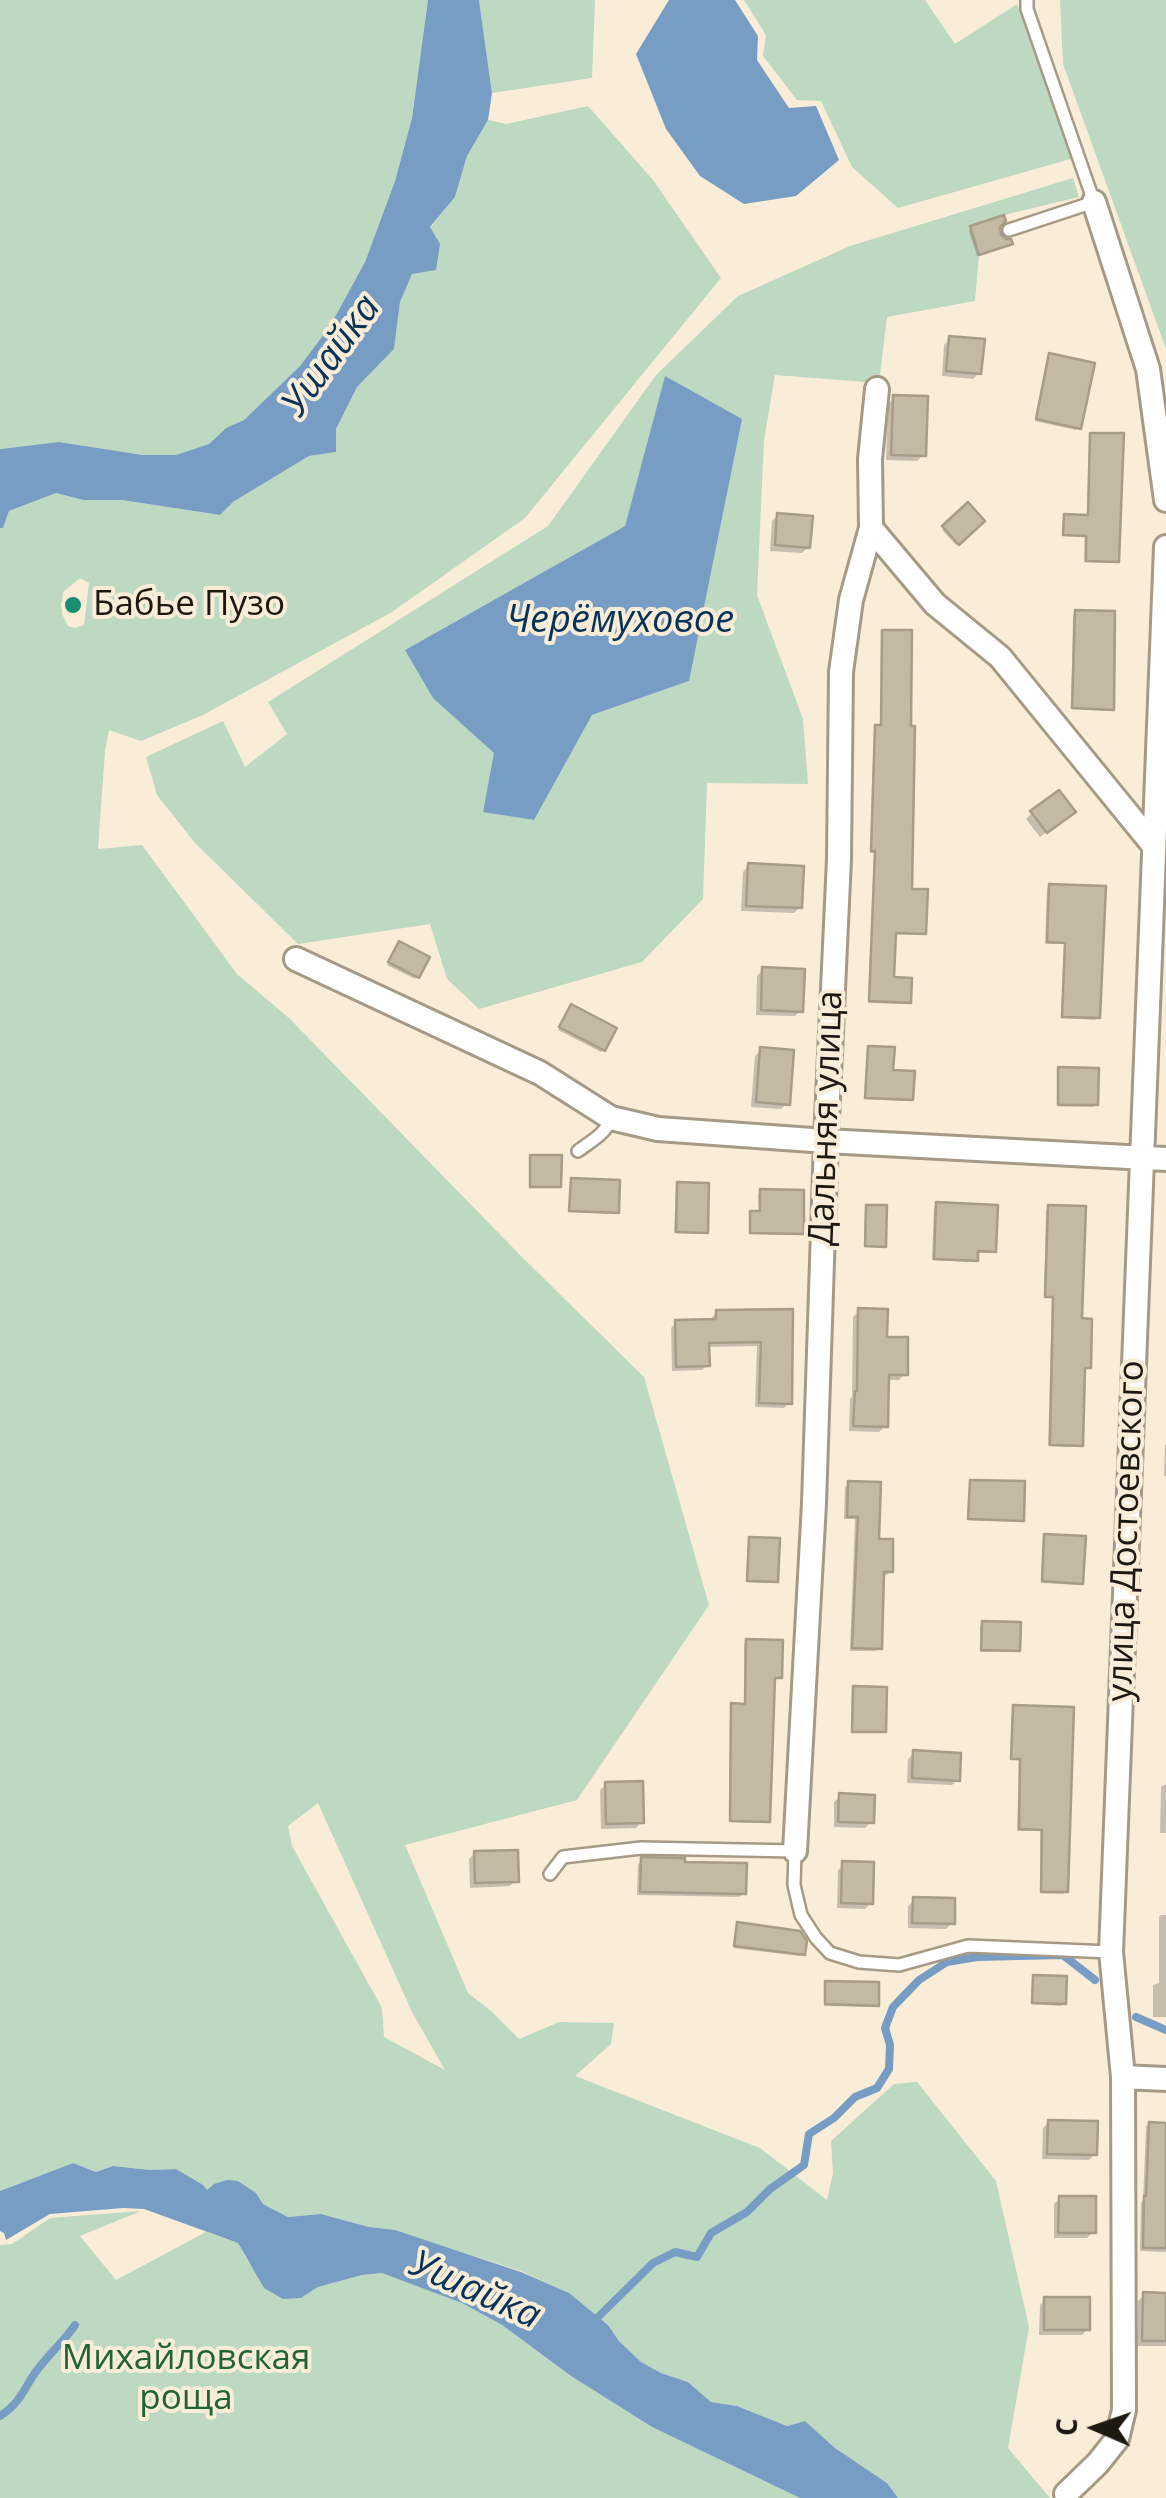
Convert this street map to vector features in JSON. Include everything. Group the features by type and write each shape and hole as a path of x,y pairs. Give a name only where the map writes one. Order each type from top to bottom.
{"street":[{"path":"1094,202 1148,369 1166,500"},
{"name":"Дальняя улица","path":"795,1851 814,1504 839,859 840,672 851,600 871,528 870,460 877,389"},
{"path":"871,528 935,604 1000,657 1154,846"},
{"name":"улица Достоевского","path":"1066,2494 1116,2439 1124,2410 1123,2077 1111,1952 1166,546"},
{"path":"296,959 540,1073 611,1118 658,1129 1166,1159"},
{"path":"1123,2077 1166,2079"}],"lane":[{"path":"1009,230 1094,202 1027,0"},
{"path":"578,1151 608,1127 611,1118"},
{"path":"550,1874 563,1857 642,1848 795,1851 794,1885 802,1915 830,1953 859,1962 899,1964 968,1946 1111,1952"}],"green space":[{"path":"0,0 428,0 412,118 395,181 365,262 330,326 300,366 244,420 226,428 209,444 176,455 143,455 59,442 0,449"},
{"path":"479,0 595,0 592,78 492,93"},
{"path":"744,0 925,0 955,44 1017,4 1074,158 898,208 852,167 821,101 797,100 763,56 766,35"},
{"path":"1060,0 1166,0 1166,349 1063,64"},
{"path":"588,106 653,180 721,278 525,518 392,612 203,715 141,741 109,730 98,849 142,845 237,974 289,1018 644,1377 709,1605 577,1800 405,1845 468,1993 519,2039 559,2022 614,2023 611,2044 575,2076 760,2148 827,2200 833,2173 831,2141 894,2084 917,2082 996,2181 1029,2327 1008,2448 1050,2498 898,2498 887,2483 835,2448 805,2421 787,2426 737,2406 711,2402 688,2382 641,2362 608,2325 568,2293 521,2271 395,2231 321,2214 288,2217 263,2204 256,2193 207,2191 176,2169 113,2166 96,2172 73,2163 0,2191 0,528 9,511 56,493 83,500 122,500 220,515 233,502 309,456 335,452 336,429 357,387 394,349 400,302 430,228 455,197 467,156 488,120 506,124","holes":["80,578 89,583 84,625 75,628 68,626 62,614 63,592","318,1803 412,2012 445,2070 384,2037 382,2008 292,1846 288,1826"]},
{"path":"1073,178 1079,197 970,226 979,255 975,301 887,317 879,383 775,375 764,440 757,595 803,719 808,784 707,783 703,899 642,962 479,1009 447,979 430,924 298,944 195,843 157,795 146,757 223,721 245,767 287,734 268,702 548,526 656,375 738,296 850,246","holes":["665,377 689,681 592,715 533,820 483,811 495,753 405,650 625,526"]},
{"name":"Михайловская роща","path":"141,2211 80,2236 116,2280 206,2232 238,2243 248,2262 301,2298 318,2287 362,2275 382,2273 414,2283 502,2325 571,2376 652,2427 800,2498 0,2498 0,2245 12,2244 50,2218"}],"water":[{"name":"Ушайка","path":"428,0 479,0 492,93 488,120 467,156 455,197 430,227 440,244 436,270 412,274 400,302 394,349 357,387 336,429 336,452 309,456 233,502 220,515 122,500 83,500 56,493 9,511 0,528 0,449 59,442 143,455 176,455 209,444 226,428 244,420 300,366 330,326 365,262 395,181 412,118"},
{"path":"669,0 735,0 758,36 757,60 789,108 816,106 839,160 796,196 744,204 700,176 666,129 636,54"},
{"name":"Черёмуховое","path":"665,376 742,419 689,681 592,715 534,820 483,812 494,753 433,698 405,650 625,526"},
{"name":"Ушайка","path":"73,2163 96,2172 113,2166 176,2169 207,2190 227,2180 238,2181 256,2193 263,2204 288,2217 321,2214 395,2230 521,2272 569,2293 608,2325 641,2362 688,2382 711,2402 737,2406 787,2426 805,2421 835,2448 887,2483 898,2498 800,2498 652,2427 571,2376 502,2325 462,2303 382,2273 318,2287 301,2298 283,2299 264,2288 238,2243 144,2209 50,2214 6,2240 0,2231 0,2191"}],"building":[{"path":"1004,215 1001,234 1013,244 979,255 970,226"},
{"path":"949,336 985,339 981,374 946,371"},
{"path":"1049,353 1095,363 1081,429 1036,419"},
{"path":"893,395 928,396 926,456 891,455"},
{"path":"1090,433 1124,433 1119,562 1086,561 1086,536 1063,535 1064,514 1088,515"},
{"path":"968,502 985,521 959,545 942,526"},
{"path":"777,513 813,516 810,548 775,545"},
{"path":"1075,610 1115,611 1114,710 1072,708"},
{"path":"882,630 912,630 912,889 928,889 926,934 896,933 894,977 912,978 911,1003 869,1001 875,725 881,725"},
{"path":"1059,790 1076,812 1047,833 1030,811"},
{"path":"748,863 804,866 802,908 746,906"},
{"path":"1049,884 1106,886 1100,1018 1062,1017 1065,943 1047,942"},
{"path":"399,941 430,957 419,978 388,962"},
{"path":"762,967 805,969 803,1012 761,1010"},
{"path":"571,1004 617,1028 605,1051 559,1027"},
{"path":"868,1046 895,1047 893,1070 915,1071 913,1100 865,1098"},
{"path":"760,1047 794,1050 790,1105 756,1102"},
{"path":"1058,1067 1099,1068 1098,1105 1058,1105"},
{"path":"530,1155 562,1155 561,1187 530,1187"},
{"path":"571,1178 620,1180 619,1213 569,1211"},
{"path":"677,1182 709,1183 708,1233 676,1232"},
{"path":"760,1189 804,1190 804,1234 750,1233 750,1211 760,1211"},
{"path":"936,1202 998,1205 996,1252 978,1251 978,1261 934,1259"},
{"path":"866,1205 887,1205 886,1247 865,1246"},
{"path":"1048,1205 1086,1206 1082,1318 1092,1319 1091,1368 1085,1368 1083,1446 1050,1445 1053,1297 1045,1297"},
{"path":"858,1308 888,1309 887,1337 908,1337 908,1375 889,1375 888,1427 853,1426"},
{"path":"793,1309 792,1404 759,1403 761,1342 709,1343 710,1366 676,1367 675,1320 716,1319 716,1310"},
{"path":"970,1480 1025,1481 1024,1521 968,1519"},
{"path":"848,1481 881,1482 879,1539 893,1539 893,1572 884,1572 882,1649 852,1648 858,1517 847,1517"},
{"path":"1044,1534 1086,1536 1083,1584 1042,1581"},
{"path":"749,1537 780,1538 778,1582 747,1581"},
{"path":"982,1621 1021,1622 1020,1651 981,1650"},
{"path":"746,1639 783,1640 782,1678 775,1678 770,1822 730,1821 731,1703 745,1704"},
{"path":"853,1686 887,1687 886,1732 852,1732"},
{"path":"1013,1705 1074,1707 1068,1892 1041,1892 1042,1830 1019,1829 1020,1759 1011,1759"},
{"path":"913,1750 961,1753 960,1781 912,1778"},
{"path":"643,1781 644,1823 606,1824 605,1782"},
{"path":"839,1793 875,1795 874,1823 838,1822"},
{"path":"518,1850 519,1882 475,1883 474,1851"},
{"path":"641,1857 747,1863 746,1894 640,1892"},
{"path":"842,1861 874,1862 873,1904 841,1903"},
{"path":"913,1897 955,1898 955,1924 912,1923"},
{"path":"737,1922 800,1931 807,1941 805,1955 734,1946"},
{"path":"1033,1975 1067,1976 1066,2004 1032,2003"},
{"path":"825,1981 879,1982 879,2006 825,2004"},
{"path":"1048,2120 1098,2121 1097,2155 1047,2154"},
{"path":"1149,2122 1166,2123 1166,2248 1143,2248"},
{"path":"1059,2196 1096,2196 1096,2233 1058,2233"},
{"path":"1143,2292 1166,2293 1166,2341 1142,2341"},
{"path":"1044,2297 1090,2297 1090,2330 1044,2330"}],"waterway":[{"path":"592,2323 653,2263 675,2252 697,2257 711,2233 747,2212 770,2189 804,2165 809,2134 834,2118 855,2097 877,2088 889,2069 890,2045 885,2028 893,2007 919,1980 947,1962 977,1957 1063,1955 1095,1980"},
{"path":"1136,2017 1166,2030"},
{"path":"0,2416 14,2405 36,2371 75,2325"}],"place":[{"name":"Бабье Пузо","path":"73,605"}]}
